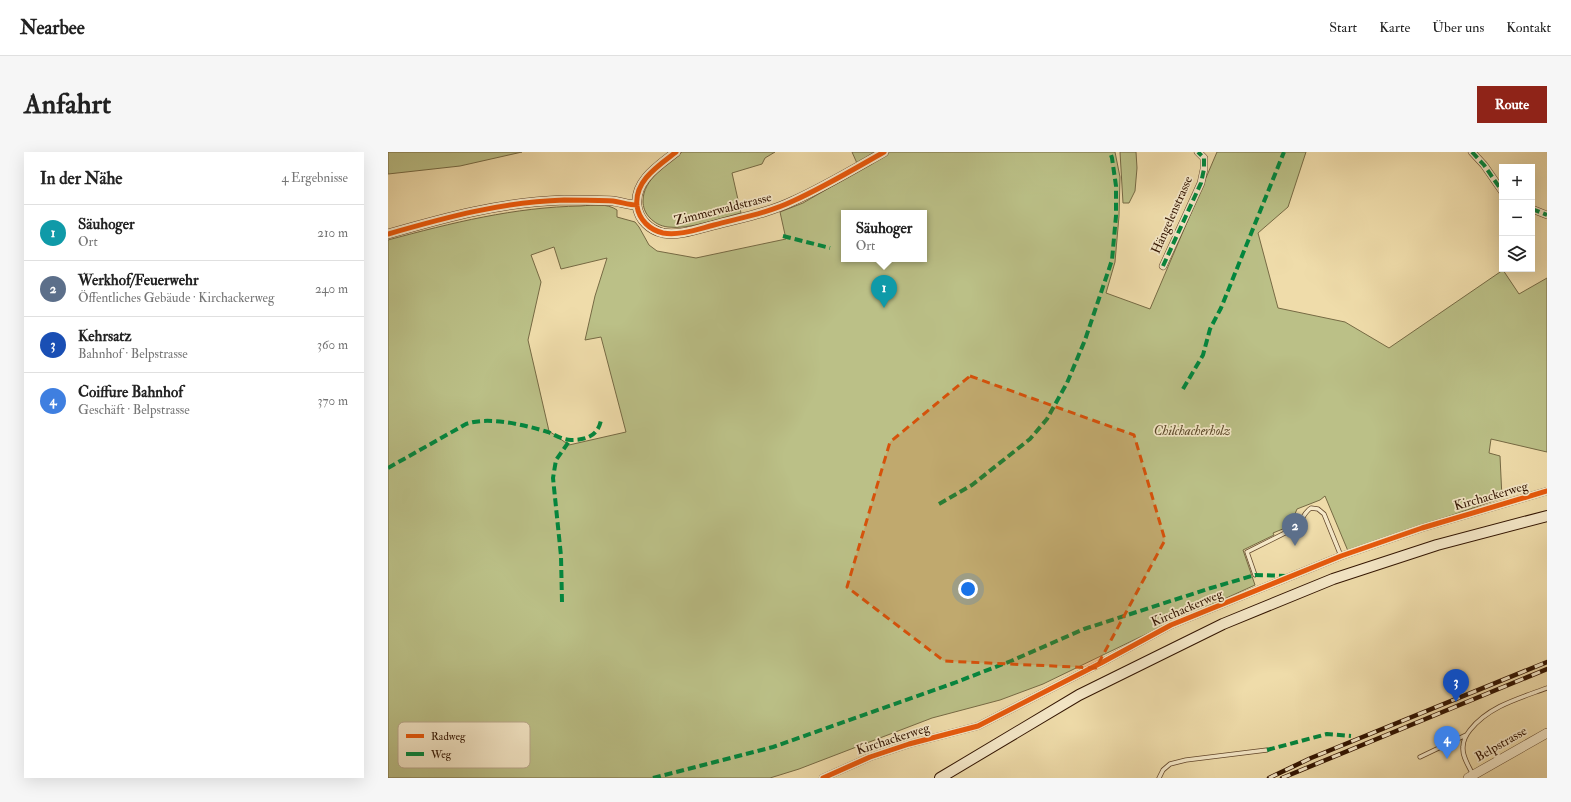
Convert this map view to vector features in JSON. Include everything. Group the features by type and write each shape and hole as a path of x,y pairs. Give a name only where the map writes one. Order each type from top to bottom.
{"main road":[{"path":"940,778 1079,695 1223,624 1340,577 1436,545 1547,516"}],"street":[{"path":"388,234 465,212 503,206 538,202 591,200 614,201 637,205 638,193 645,178 676,152"},
{"name":"Zimmerwaldstrasse","path":"637,205 638,212 645,223 657,231 671,233 689,231 738,219 784,205 815,190 884,152"},
{"name":"Hängelenstrasse","path":"1163,266 1201,183 1204,169 1204,158 1198,152"},
{"path":"1472,152 1484,165 1499,187"},
{"path":"1535,210 1547,215"},
{"name":"Kirchackerweg","path":"823,778 870,757 909,744 978,726 1081,674 1171,625 1341,556 1422,528 1547,491"},
{"name":"Belpstrasse","path":"1470,777 1547,733"}],"lane":[{"path":"1255,575 1247,552 1295,528 1301,523 1306,513 1311,508 1318,509 1324,514 1341,556"},
{"path":"1470,777 1463,752 1463,742 1475,724 1490,712 1501,706 1547,688"},
{"path":"1420,757 1467,735"},
{"path":"1159,778 1163,770 1170,764 1186,760 1267,750"}],"highlighted area":[{"path":"970,376 1134,435 1165,540 1096,668 944,661 847,587 890,442"}],"green space":[{"path":"388,152 522,152 460,166 388,174"},
{"path":"682,152 775,152 765,158 762,164 732,173 741,213 685,227 665,227 656,223 647,214 643,203 644,193 651,179"},
{"name":"Chilchacherholz","path":"852,152 1115,152 1120,177 1119,216 1115,262 1106,293 1150,309 1217,152 1306,152 1288,207 1258,233 1278,308 1345,322 1389,348 1500,272 1504,272 1519,294 1547,278 1547,452 1491,439 1489,453 1500,456 1502,498 1348,551 1325,496 1320,500 1297,509 1290,526 1273,533 1274,535 1243,550 1255,585 1138,638 1043,684 1000,700 932,718 799,769 770,778 388,778 388,240 483,217 532,209 600,205 609,206 617,210 617,217 635,222 649,245 657,251 696,258 786,239 780,212 803,203 860,170","holes":["554,247 561,269 607,258 595,296 585,340 601,337 626,432 569,445 549,431 528,340 541,282 531,255"]},
{"path":"1120,152 1136,152 1137,168 1135,191 1129,203 1123,203"}],"railway":[{"path":"1269,778 1311,758 1547,662"},
{"path":"1282,778 1547,669"}],"marked path":[{"path":"939,504 972,485 1030,439 1047,419 1067,383 1085,340 1112,260 1116,216 1116,186 1110,152"},
{"path":"1163,266 1201,183 1204,169 1204,158 1198,152"},
{"path":"1183,389 1203,355 1210,329 1221,308 1284,152"},
{"path":"1472,152 1484,165 1499,187"},
{"path":"1535,210 1547,215"},
{"path":"783,236 830,248"},
{"path":"388,468 466,424 485,421 507,422 548,432 571,440 582,439 590,436 597,430 601,420"},
{"path":"562,602 561,556 553,478 556,460 570,440"},
{"path":"653,778 773,747 954,683 1011,661 1084,629 1211,588 1255,575 1288,576"},
{"path":"1267,750 1327,734 1351,736"}],"cycle path":[{"path":"676,152 649,175 639,189 637,197 638,211 646,224 658,232 669,234 688,232 774,209 816,190 884,152"},
{"path":"388,234 475,211 541,201 613,201 637,205"},
{"path":"823,778 870,757 909,744 978,726 1101,663 1171,625 1341,556 1422,528 1547,491"}],"place":[{"name":"Säuhoger","path":"884,308"},
{"name":"Werkhof/Feuerwehr","path":"1295,546"},
{"name":"Kehrsatz","path":"1456,702"},
{"name":"Coiffure Bahnhof","path":"1447,759"}]}
